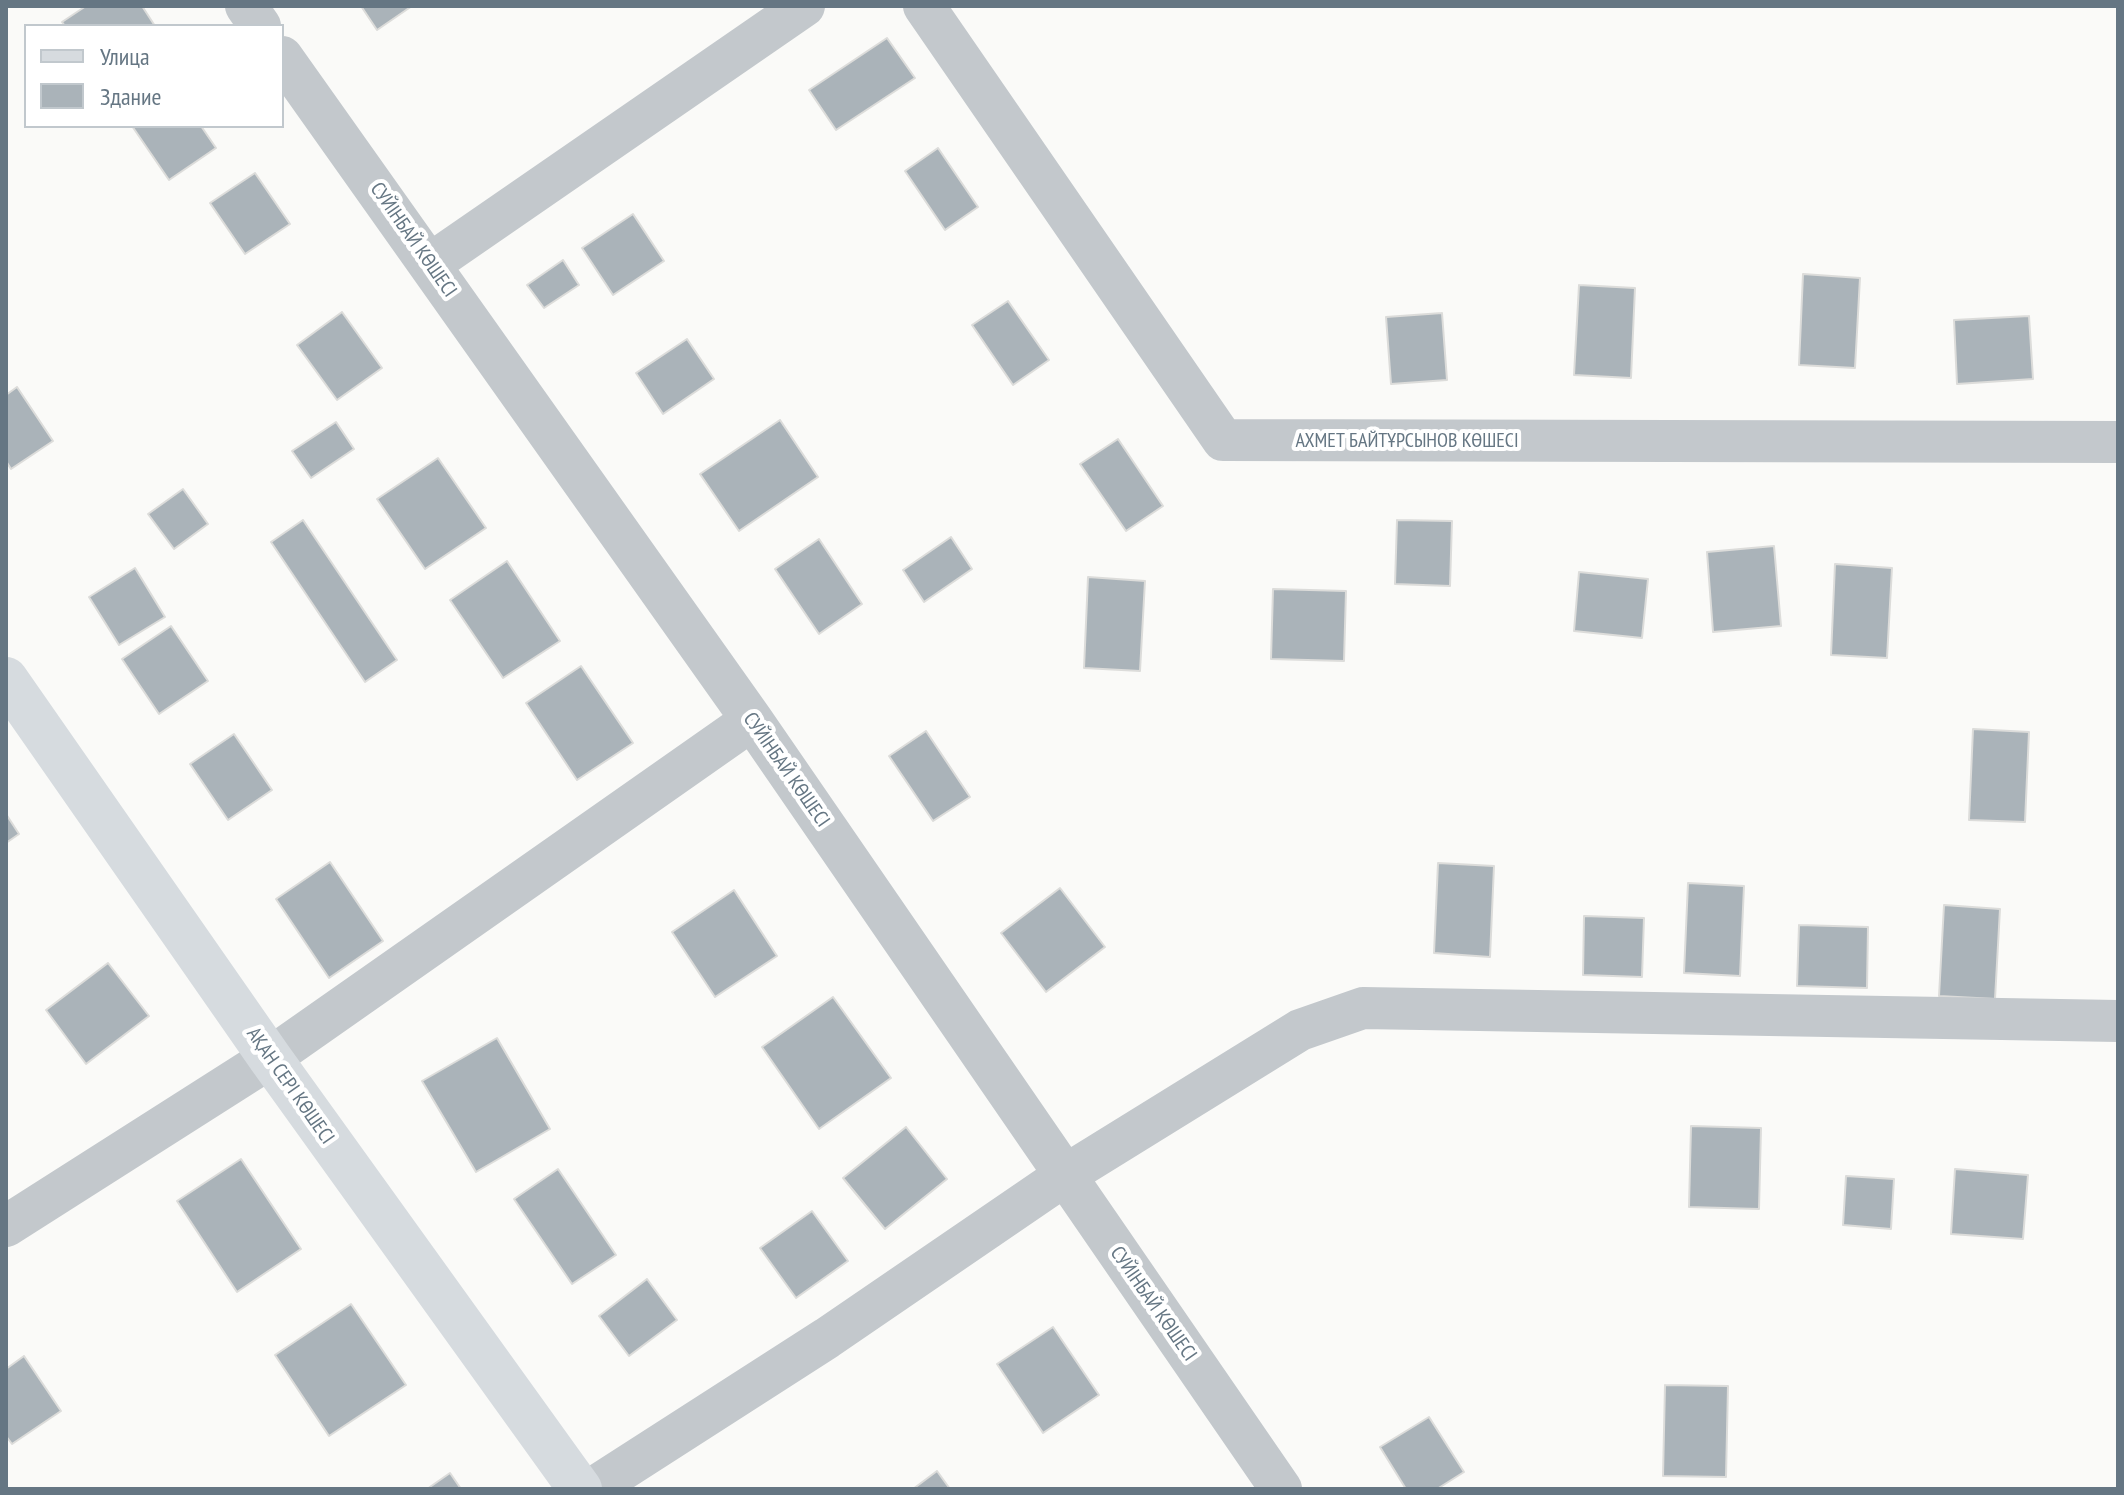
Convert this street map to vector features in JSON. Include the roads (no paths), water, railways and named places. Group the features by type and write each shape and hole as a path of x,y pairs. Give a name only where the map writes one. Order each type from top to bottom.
{"street":[{"path":"246,6 259,24"},
{"path":"430,264 804,6"},
{"name":"АХМЕТ БАЙТҰРСЫНОВ КӨШЕСІ","path":"924,6 1223,440 2118,442"},
{"name":"СУЙІНБАЙ КӨШЕСІ","path":"284,60 752,720 1281,1489"},
{"name":"АҚАН СЕРІ КӨШЕСІ","path":"6,679 270,1058 580,1489"},
{"path":"6,1226 270,1058 752,720"},
{"path":"592,1489 827,1338 1064,1176 1300,1030 1363,1008 2118,1021"}]}
